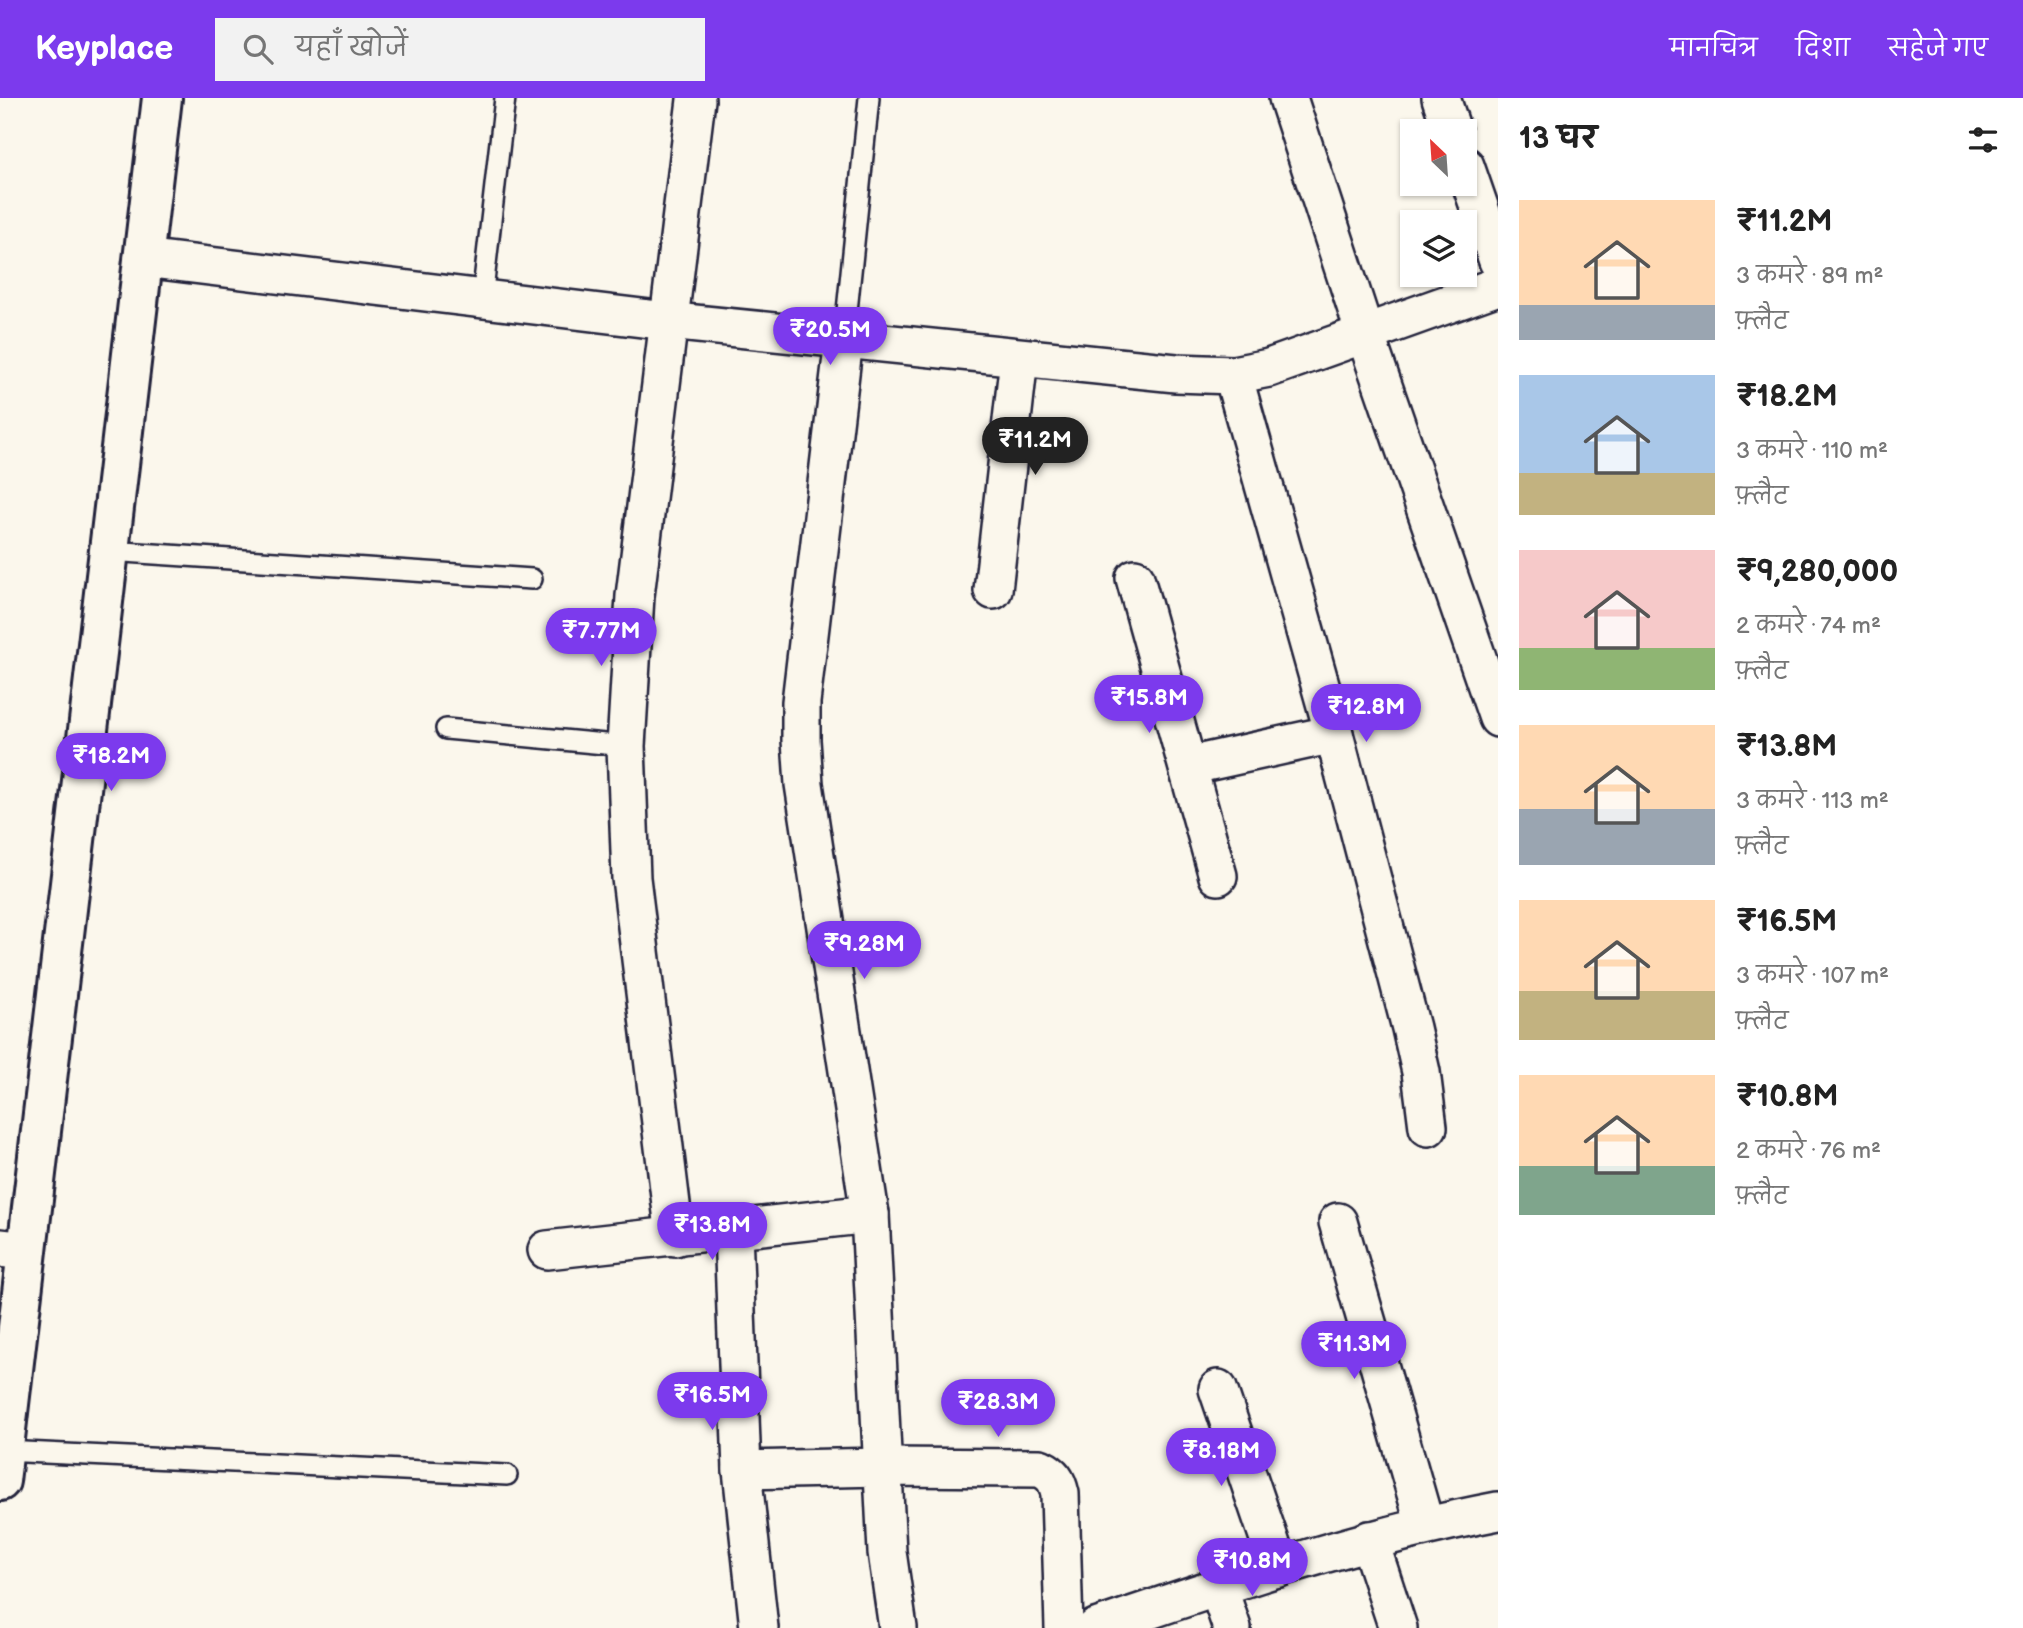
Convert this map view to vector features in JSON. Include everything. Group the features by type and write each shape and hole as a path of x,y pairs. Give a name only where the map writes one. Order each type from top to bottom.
{"main road":[{"path":"2,1466 13,1250 109,551 162,98"}],"street":[{"path":"1287,98 1365,334 1498,718"},
{"path":"1441,98 1448,119"},
{"path":"675,1237 631,878 625,746 635,596 696,100"},
{"path":"1475,196 1498,261"},
{"path":"144,258 667,321 1176,373 1233,374 1269,368 1498,286"},
{"path":"844,340 801,702 801,740 804,783 870,1214 887,1552 898,1628"},
{"path":"993,590 1019,358"},
{"path":"1233,374 1334,734 1411,1028 1421,1072 1428,1127"},
{"path":"1135,578 1219,876"},
{"path":"1188,766 1334,734"},
{"path":"547,1250 870,1214"},
{"path":"1338,1222 1425,1525"},
{"path":"733,1231 742,1470 759,1628"},
{"path":"1218,1389 1279,1568"},
{"path":"742,1470 1040,1468 1050,1473 1058,1482 1060,1494 1064,1628"},
{"path":"1096,1628 1369,1541 1425,1525 1498,1511"},
{"path":"1369,1541 1398,1628"},
{"path":"1218,1587 1232,1628"}],"lane":[{"path":"482,299 505,98"},
{"path":"844,340 869,98"},
{"path":"109,551 532,579"},
{"path":"446,729 625,746"},
{"path":"2,1466 65,1454 507,1475"}]}
